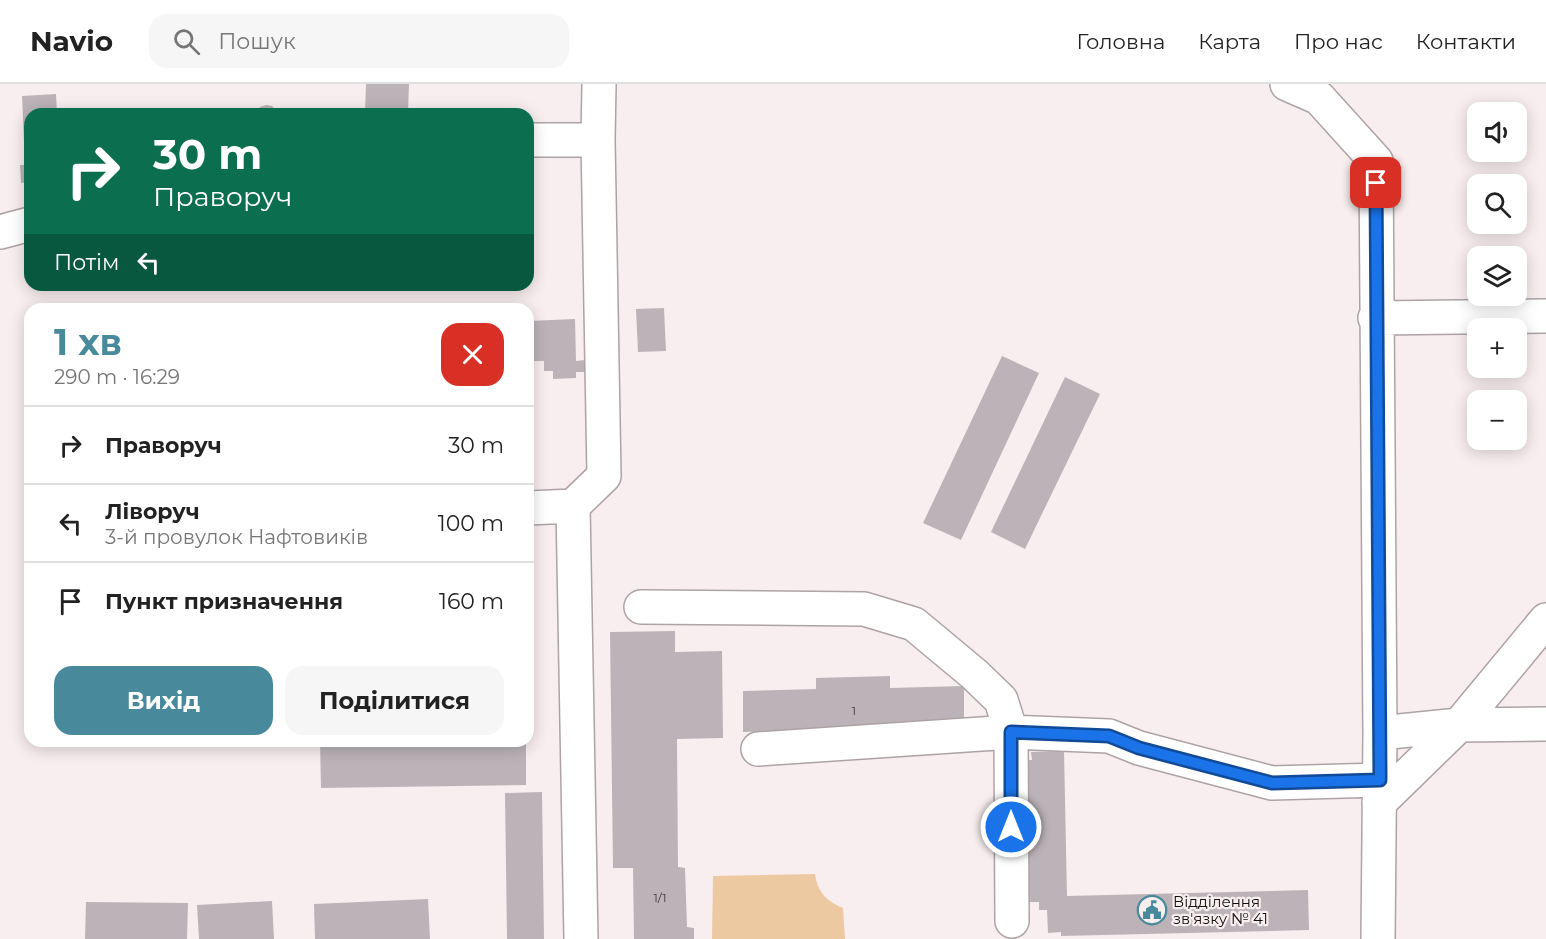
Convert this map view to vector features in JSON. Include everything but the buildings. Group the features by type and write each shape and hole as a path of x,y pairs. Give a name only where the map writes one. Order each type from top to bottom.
{"street":[{"path":"534,508 573,506 604,476 599,84"},
{"path":"1287,84 1319,98 1376,161 1375,318 1380,733 1378,939"},
{"path":"534,140 598,140"},
{"path":"0,232 24,226"},
{"path":"1375,318 1546,316"},
{"path":"573,506 581,939"},
{"path":"641,607 864,609 914,624 974,674 1001,700 1011,732 1012,921"},
{"path":"758,749 1011,732 1109,736 1139,748 1272,783 1380,792 1459,725 1546,620"},
{"path":"1380,733 1459,725 1546,724"}],"shaded area":[{"path":"815,874 818,886 824,895 832,903 843,908 845,939 712,939 713,876"}],"place":[{"name":"Відділення зв'язку № 41","path":"1152,910"}],"route":[{"path":"1011,827 1011,732 1109,736 1139,748 1272,783 1380,780 1376,183"}]}
